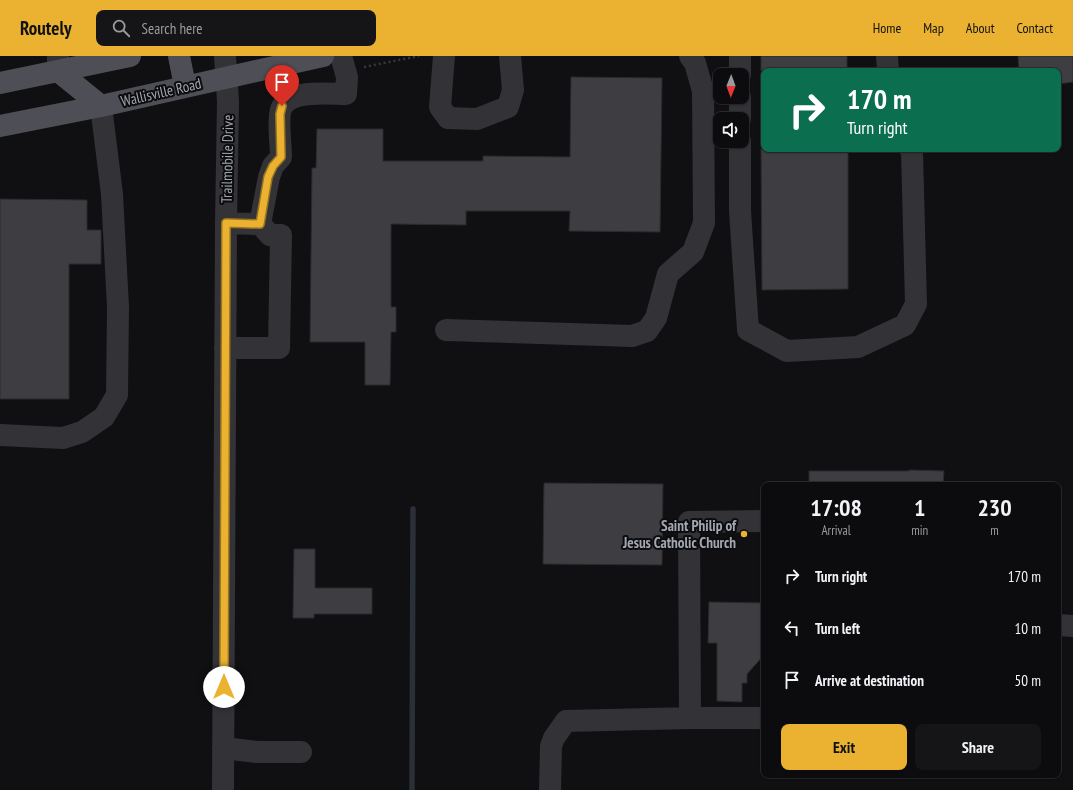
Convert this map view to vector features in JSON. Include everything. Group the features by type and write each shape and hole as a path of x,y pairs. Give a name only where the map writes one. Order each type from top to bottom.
{"main road":[{"path":"0,83 58,63 130,56"},
{"path":"179,56 185,86"},
{"name":"Wallisville Road","path":"0,126 101,106 185,86 226,66 322,56"},
{"path":"58,63 101,106"}],"street":[{"path":"260,224 268,177 273,166 281,157 280,114 282,106 290,99 302,94 346,94 347,77 341,56"},
{"path":"444,56 440,107 448,118 477,119 508,107 513,90 510,56"},
{"path":"446,330 632,336 647,331 656,318 668,274 693,252 704,223 703,91 695,63 690,56"},
{"path":"740,56 740,68"},
{"path":"887,56 888,68"},
{"name":"Trailmobile Drive","path":"223,790 225,348 228,101 226,66"},
{"path":"0,435 63,438 82,432 104,417 118,395 118,307 112,209 101,106"},
{"path":"740,148 740,211 748,330 787,351 858,347 905,325 916,304 912,152"},
{"path":"225,348 279,348 281,235 270,235 260,224 226,223"},
{"path":"690,718 689,522 761,521"},
{"path":"1061,625 1073,626"},
{"path":"550,790 551,746 554,738 566,721 761,718"},
{"path":"223,748 257,752 301,752"}],"building":[{"path":"761,56 847,56 847,68 761,68"},
{"path":"1018,56 1073,56 1073,82 1061,84 1061,68 1019,68"},
{"path":"571,77 662,78 660,232 569,231 570,211 466,211 466,225 391,224 391,307 396,307 396,332 391,332 390,385 365,385 365,342 310,342 312,168 316,168 317,129 383,129 383,161 483,161 483,156 570,157"},
{"path":"761,152 848,152 848,289 762,290"},
{"path":"0,199 87,200 87,230 101,230 101,264 69,264 69,399 0,399"},
{"path":"809,471 944,471 943,482 809,482"},
{"path":"544,483 663,484 662,565 543,564"},
{"path":"294,549 315,549 315,588 372,588 372,614 314,614 314,618 293,618"},
{"path":"709,602 761,603 761,658 747,674 747,683 742,683 742,702 717,701 717,643 708,643"}],"waterway":[{"path":"412,790 413,509"}],"place":[{"name":"Saint Philip of Jesus Catholic Church","path":"744,534"}],"route":[{"path":"224,687 226,223 260,224 268,177 273,166 281,157 280,114 282,106"}]}
